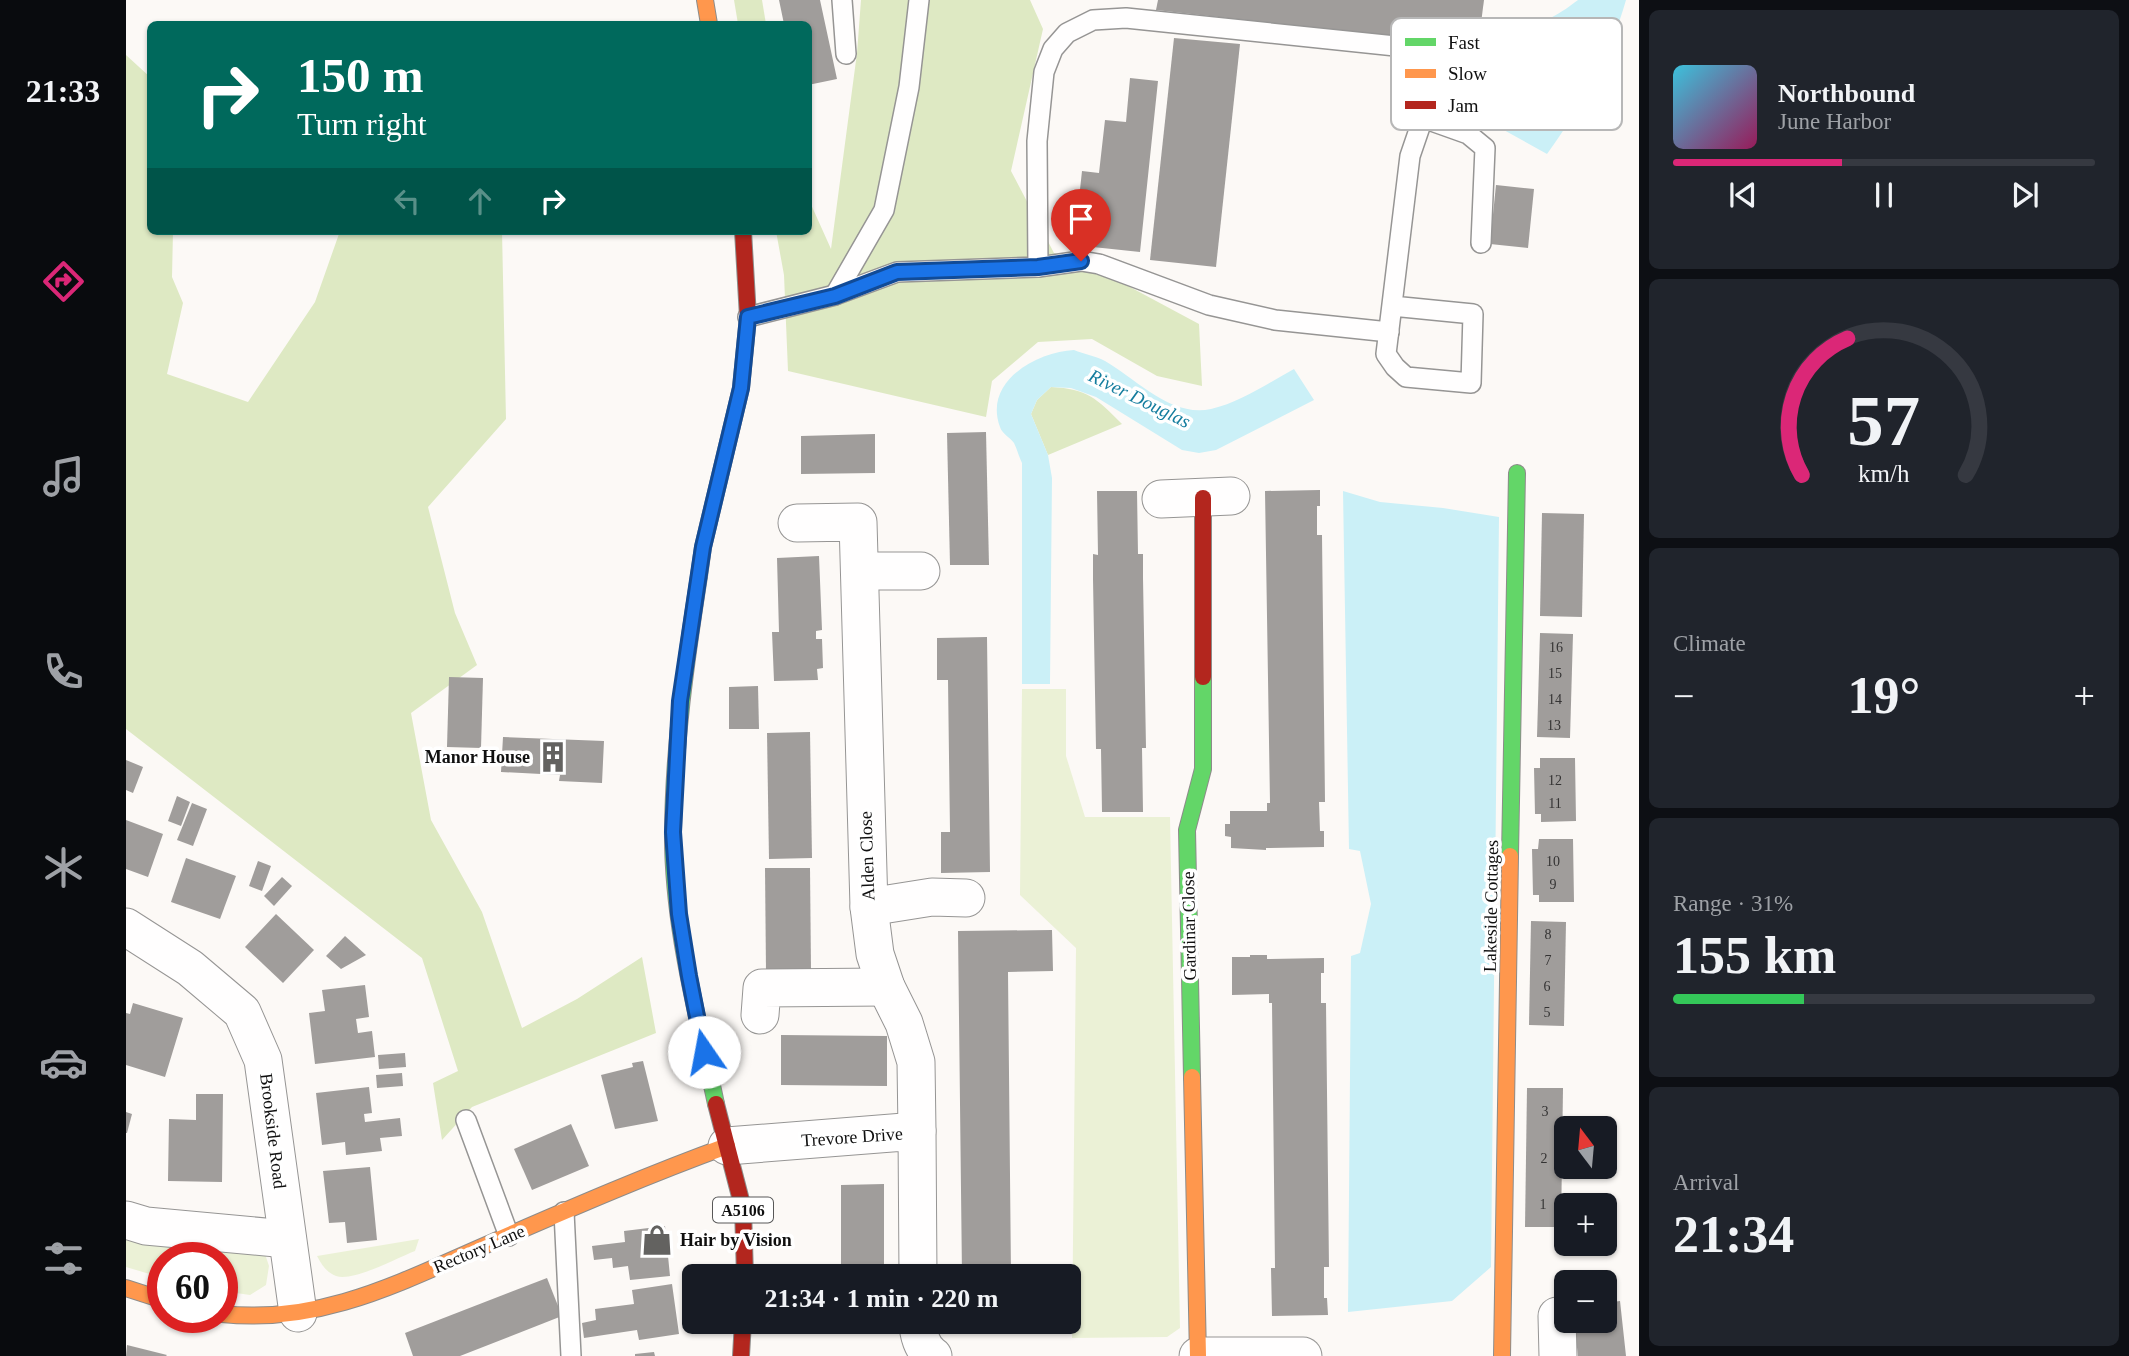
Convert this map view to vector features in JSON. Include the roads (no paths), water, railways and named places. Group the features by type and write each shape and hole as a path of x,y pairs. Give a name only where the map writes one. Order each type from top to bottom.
{"main road":[{"path":"705,0 708,21"},
{"name":"A5106","path":"743,235 748,317 741,388 703,547 680,701 673,832 679,914 689,976 743,1208 745,1264"},
{"name":"Lakeside Cottages","path":"1502,1356 1517,473"},
{"name":"Gardinar Close","path":"1198,1356 1187,830 1203,769 1217,497"},
{"name":"Rectory Lane","path":"238,1315 265,1317 298,1313 330,1308 360,1299 653,1172 727,1146"},
{"path":"126,1288 147,1295"},
{"path":"741,1356 742,1334"}],"street":[{"name":"Gardinar Close","path":"1161,499 1217,497"},
{"name":"Alden Close","path":"797,523 858,522 869,906 874,954 886,987 905,1023 916,1062 917,1131"},
{"path":"860,571 921,571"},
{"path":"869,906 932,897 966,898"},
{"name":"Brookside Road","path":"126,928 190,968 242,1012 263,1060 298,1313"},
{"path":"760,1015 762,988 886,987"},
{"name":"Trevore Drive","path":"727,1146 917,1131 918,1264"},
{"path":"126,1220 146,1226 287,1239"},
{"path":"1557,1333 1558,1356"},
{"path":"919,1334 926,1352 933,1356"},
{"path":"1198,1356 1303,1356"}],"lane":[{"path":"842,0 846,54"},
{"path":"835,296 884,210 909,87 919,0"},
{"path":"1038,267 1037,141 1044,72 1053,49 1067,33 1093,20 1126,18 1391,46"},
{"path":"1392,306 1474,314 1471,383 1406,377 1386,354 1410,156 1419,130"},
{"path":"1457,130 1468,134 1485,148 1481,243"},
{"path":"748,317 835,296 897,272 1038,267 1081,261 1099,264 1209,305 1275,320 1389,332"},
{"path":"466,1120 509,1236"},
{"path":"565,1212 571,1356"}],"water":[{"path":"1578,0 1626,0 1620,18 1550,18"},
{"path":"1504,130 1563,130 1547,154"},
{"name":"River Douglas","path":"1074,350 1105,361 1168,403 1182,408 1197,410 1222,406 1254,392 1294,369 1314,400 1216,450 1199,453 1182,450 1096,397 1071,388 1051,387 1037,400 1031,414 1048,455 1052,478 1050,684 1022,684 1022,463 1014,443 1001,429 997,411 999,396 1006,383 1030,363 1044,356"},
{"path":"1343,491 1380,502 1499,517 1491,1267 1452,1301 1348,1312 1351,956 1360,953 1371,904 1360,851 1349,849"}],"place":[{"name":"Manor House","path":"553,757"},
{"name":"Hair by Vision","path":"657,1240"}]}
